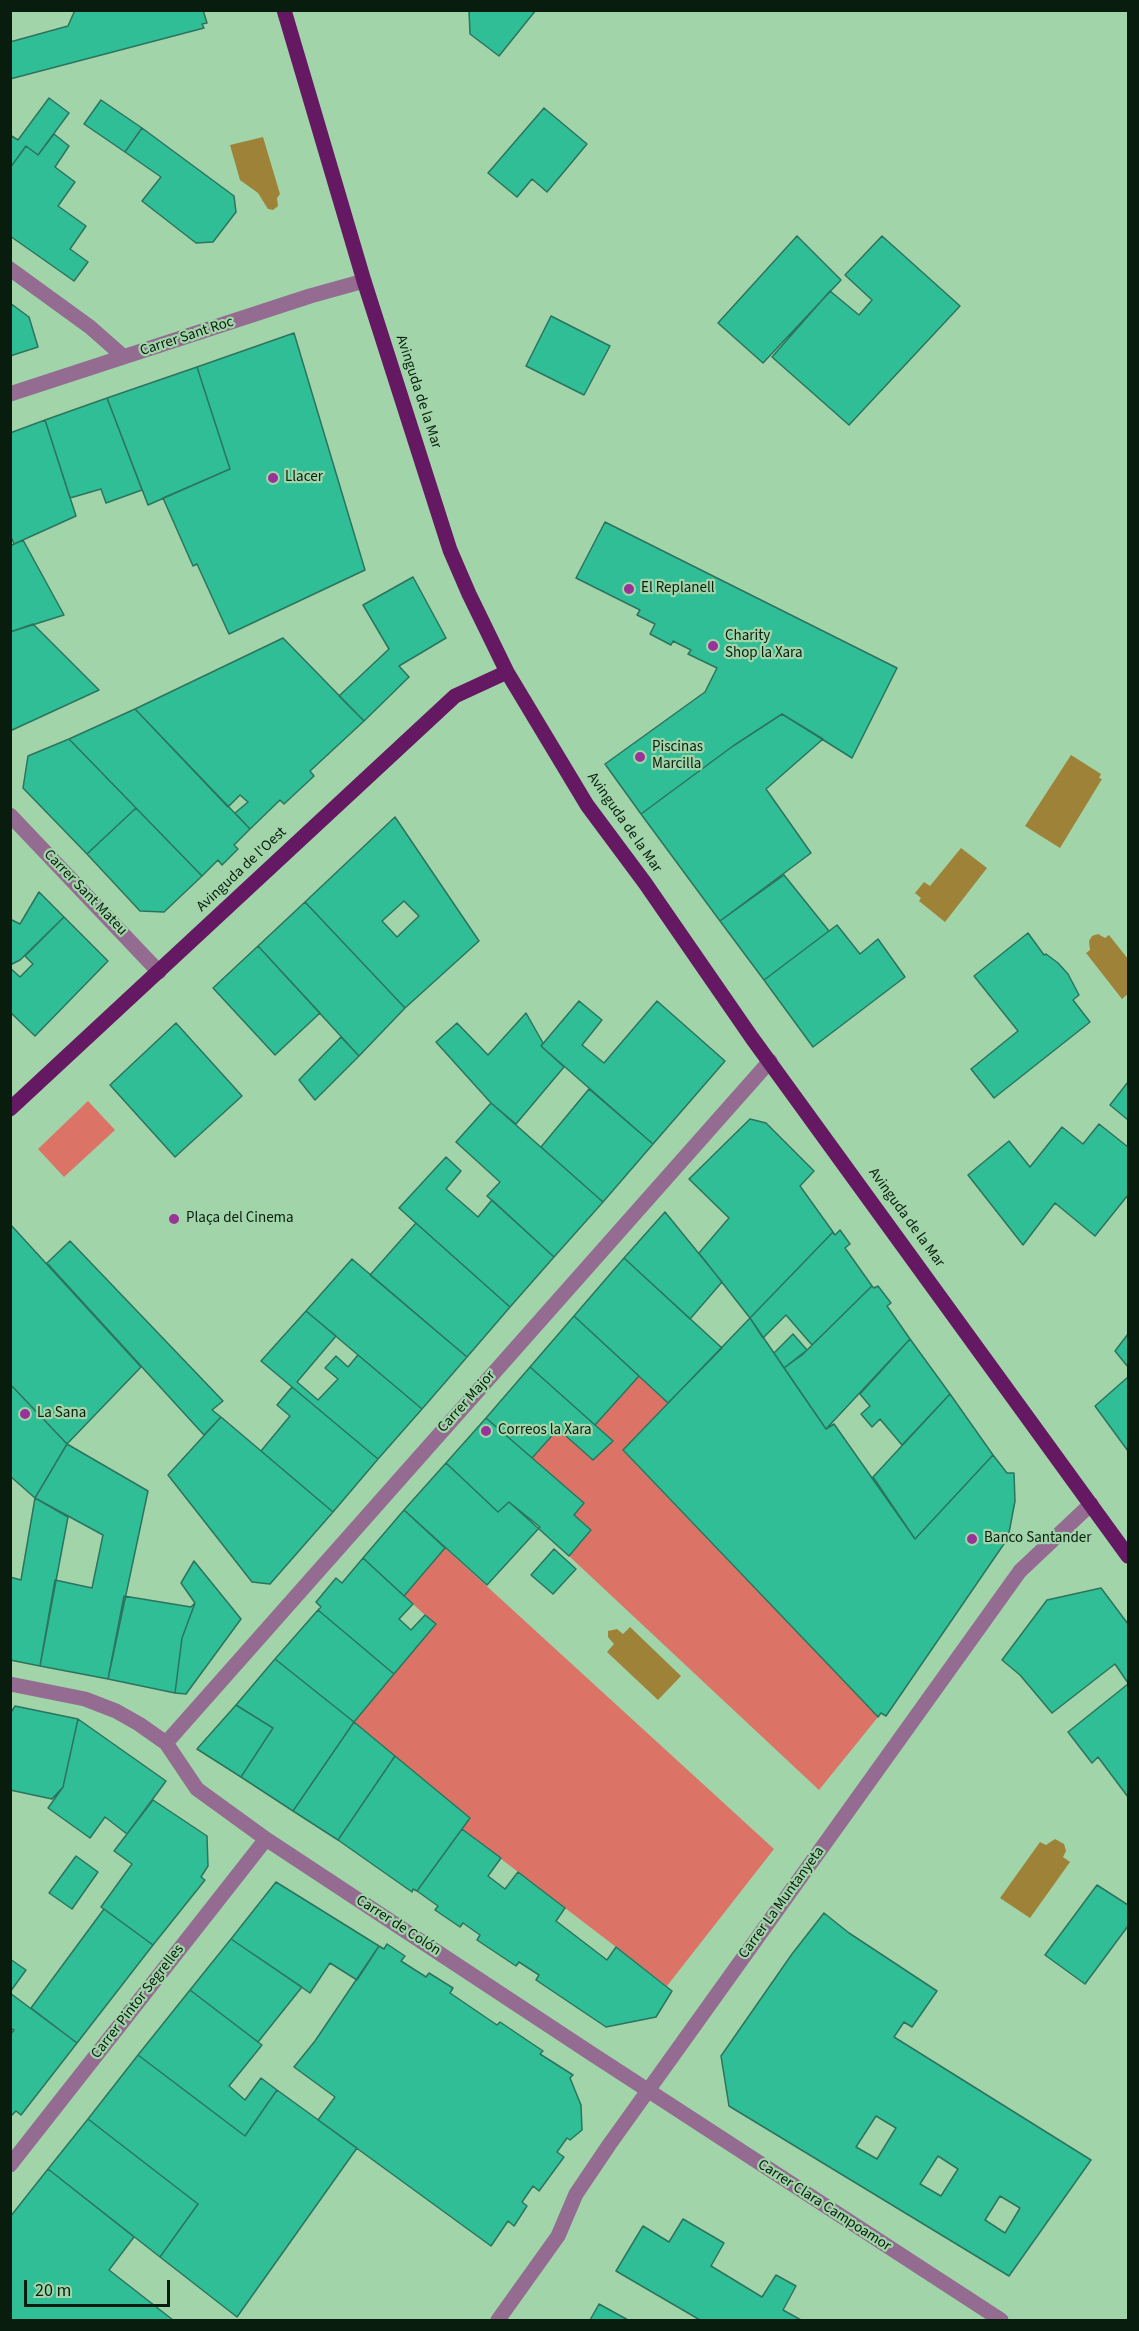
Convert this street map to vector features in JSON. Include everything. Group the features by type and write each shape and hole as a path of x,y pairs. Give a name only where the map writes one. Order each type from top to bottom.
{"main road":[{"name":"Avinguda de la Mar","path":"284,10 364,281 450,550 507,672 587,805 1128,1556"},
{"name":"Avinguda de l'Oest","path":"10,1109 455,696 507,672"}],"street":[{"path":"10,269 90,327 124,357"},
{"name":"Carrer Sant Roc","path":"10,394 309,296 364,281"},
{"name":"Carrer Sant Mateu","path":"10,815 159,972"},
{"name":"Carrer Major","path":"166,1743 770,1061"},
{"name":"Carrer La Muntanyeta","path":"498,2320 558,2236 576,2194 648,2090 1020,1571 1091,1504"},
{"path":"10,1684 101,1704 139,1724 166,1743"},
{"name":"Carrer de Colón","path":"166,1743 197,1789 266,1839 648,2090"},
{"name":"Carrer Pintor Segrelles","path":"10,2165 266,1839"},
{"name":"Carrer Clara Campoamor","path":"648,2090 1001,2320"}],"shaded area":[{"path":"263,137 280,194 277,198 278,206 273,210 268,209 258,193 240,180 230,145"},
{"path":"1071,755 1101,774 1099,778 1102,779 1060,848 1025,826"},
{"path":"961,848 987,868 945,922 919,901 921,898 915,893 924,882 930,886"},
{"path":"1098,934 1105,938 1109,935 1128,959 1128,994 1122,999 1086,953 1090,950 1089,941 1092,936"},
{"path":"88,1101 115,1130 64,1177 38,1149"},
{"path":"639,1376 668,1403 623,1451 878,1717 819,1790 569,1556 591,1531 574,1515 584,1503 532,1458 558,1429 593,1460 612,1441 595,1425"},
{"path":"445,1548 774,1849 667,1986 462,1829 470,1818 354,1722 435,1624 404,1596"},
{"path":"630,1627 681,1676 658,1700 607,1652 614,1644 608,1637 608,1631 617,1629 623,1634"},
{"path":"1055,1839 1064,1844 1066,1851 1063,1857 1070,1862 1030,1918 1000,1898 1040,1842 1046,1845"}],"building":[{"path":"75,10 203,10 207,23 202,24 204,28 10,79 10,42 68,26"},
{"path":"469,10 536,10 499,56 470,34"},
{"path":"49,98 69,113 38,155 26,146 10,168 10,135 18,140"},
{"path":"101,100 142,128 125,152 84,124"},
{"path":"544,108 587,144 547,192 532,179 517,197 488,173"},
{"path":"142,128 234,196 236,212 213,242 196,243 142,201 161,177 125,152"},
{"path":"54,134 69,146 55,167 75,182 58,206 86,226 70,249 88,262 74,281 10,236 10,168 26,146 38,155"},
{"path":"797,236 841,280 763,363 718,323"},
{"path":"882,236 960,306 849,425 772,357 830,291 859,315 872,300 845,275"},
{"path":"10,303 29,317 38,347 10,356"},
{"path":"551,316 610,346 584,395 526,366"},
{"name":"Llacer","path":"294,333 365,570 229,634 197,564 193,566 163,498 230,469 197,367"},
{"path":"197,367 230,469 148,505 107,398"},
{"path":"107,398 142,490 106,503 101,489 70,498 45,420"},
{"path":"45,420 76,516 14,544 10,534 10,433"},
{"path":"605,522 897,668 852,758 782,714 733,746 641,814 605,764 705,692 717,668 688,654 691,650 673,641 671,645 650,634 655,624 637,615 640,610 576,578"},
{"path":"23,540 64,615 10,632 10,546"},
{"path":"413,577 446,638 399,666 409,677 364,721 339,696 389,649 363,605"},
{"path":"33,624 99,690 10,731 10,632"},
{"path":"283,638 364,721 310,771 314,776 284,804 280,800 250,829 235,813 248,802 240,795 228,807 135,709"},
{"path":"135,709 250,829 234,845 238,849 222,865 218,860 202,876 69,739"},
{"path":"782,714 823,739 766,789 811,853 720,921 641,814 733,746"},
{"path":"69,739 136,808 87,854 23,788 28,756"},
{"path":"136,808 202,876 164,912 140,911 87,854"},
{"path":"395,817 479,941 405,1008 305,902","holes":["404,901 419,916 397,937 382,921"]},
{"path":"784,875 829,931 764,980 720,921"},
{"path":"39,892 64,917 20,960 10,965 10,919 20,924"},
{"path":"305,902 405,1008 359,1056 258,946"},
{"path":"64,917 108,961 35,1036 10,1012 10,968 20,977 33,964 25,956"},
{"path":"837,925 860,954 878,939 905,977 813,1047 764,980"},
{"path":"1028,933 1044,955 1046,954 1058,963 1068,974 1079,995 1073,1000 1090,1022 994,1098 971,1069 1018,1031 974,976"},
{"path":"258,946 320,1013 275,1055 213,988"},
{"path":"579,1001 602,1020 582,1045 604,1063 657,1001 725,1061 653,1144 541,1046"},
{"path":"526,1013 543,1043 541,1046 564,1067 516,1124 491,1103 436,1042 457,1023 488,1055"},
{"path":"176,1023 242,1096 175,1157 110,1085"},
{"path":"341,1037 359,1056 315,1100 299,1080"},
{"path":"1128,1082 1128,1120 1110,1105"},
{"path":"589,1089 653,1144 603,1202 541,1147"},
{"path":"491,1103 603,1202 554,1257 487,1196 500,1182 456,1142"},
{"path":"750,1119 766,1123 814,1171 800,1186 833,1232 750,1318 699,1253 729,1218 689,1179"},
{"path":"1099,1124 1128,1147 1128,1195 1095,1236 1055,1203 1023,1245 968,1175 1009,1141 1030,1167 1062,1127 1083,1144"},
{"path":"446,1157 461,1171 446,1189 478,1217 492,1200 554,1257 510,1307 399,1208"},
{"path":"665,1212 722,1282 690,1319 624,1258"},
{"path":"416,1223 510,1307 467,1357 370,1275"},
{"path":"10,1224 141,1367 67,1444 10,1384"},
{"path":"840,1230 850,1244 845,1248 872,1286 812,1345 786,1315 763,1338 750,1318 833,1232 835,1235"},
{"path":"70,1241 223,1401 212,1410 221,1417 204,1435 47,1263"},
{"path":"624,1258 722,1348 668,1403 574,1316"},
{"path":"352,1259 467,1357 422,1409 306,1311"},
{"path":"872,1286 874,1288 878,1286 891,1303 887,1306 910,1339 826,1429 784,1368 802,1355"},
{"path":"306,1311 336,1336 297,1382 318,1400 338,1379 325,1368 336,1356 348,1367 358,1355 422,1409 378,1459 261,1361"},
{"path":"574,1316 639,1376 595,1425 530,1367"},
{"path":"750,1318 826,1429 834,1424 915,1539 993,1455 1007,1473 1014,1473 1015,1501 1008,1538 886,1716 881,1713 878,1717 623,1450"},
{"path":"793,1334 807,1350 784,1368 774,1353"},
{"path":"1128,1334 1128,1367 1115,1351"},
{"path":"910,1339 950,1394 902,1445 880,1419 872,1427 861,1414 870,1406 860,1394"},
{"path":"530,1367 613,1441 593,1460 558,1429 532,1458 486,1418"},
{"path":"1128,1377 1128,1451 1095,1406"},
{"name":"La Sana","path":"10,1384 67,1444 35,1498 10,1476"},
{"path":"292,1387 378,1459 333,1512 261,1451 290,1416 277,1405"},
{"path":"950,1394 993,1455 915,1539 873,1477"},
{"path":"221,1417 333,1512 270,1584 252,1582 168,1475"},
{"path":"486,1418 584,1503 574,1515 591,1530 569,1556 509,1502 498,1512 446,1463"},
{"path":"67,1444 148,1491 108,1679 40,1666 55,1580 92,1588 103,1535 35,1498"},
{"path":"446,1463 498,1512 509,1502 540,1527 487,1585 404,1510"},
{"path":"35,1498 68,1517 40,1666 10,1660 10,1577 21,1580"},
{"path":"404,1510 445,1548 404,1596 363,1558"},
{"path":"554,1549 576,1569 553,1594 531,1575"},
{"path":"363,1558 413,1604 399,1619 411,1630 425,1615 436,1624 394,1674 318,1610 321,1607 316,1602 336,1578 342,1583"},
{"path":"194,1561 241,1619 186,1694 175,1693 182,1638 195,1603 181,1583"},
{"path":"1101,1588 1128,1624 1128,1683 1115,1664 1052,1713 1020,1675 1002,1660 1047,1600"},
{"path":"124,1596 191,1607 195,1603 182,1638 175,1693 108,1679"},
{"path":"318,1610 394,1674 354,1722 275,1659"},
{"path":"275,1659 354,1722 293,1811 241,1777 273,1728 236,1705"},
{"path":"1128,1684 1128,1797 1098,1757 1092,1763 1068,1732"},
{"path":"236,1705 273,1728 241,1777 197,1749"},
{"path":"15,1706 78,1719 63,1787 52,1799 10,1790 10,1714"},
{"path":"78,1719 166,1781 127,1834 105,1817 90,1838 48,1808 63,1787"},
{"path":"354,1722 395,1756 338,1840 293,1811"},
{"path":"395,1756 470,1818 417,1891 413,1889 412,1892 338,1840"},
{"path":"153,1800 207,1836 208,1866 201,1877 205,1880 153,1945 101,1907 132,1864 114,1851"},
{"path":"462,1829 501,1858 488,1876 505,1889 518,1872 565,1908 556,1921 607,1960 616,1947 672,1991 656,2017 606,2027 536,1980 539,1975 519,1962 516,1966 477,1940 480,1935 463,1923 460,1927 435,1910 438,1906 417,1891"},
{"path":"76,1856 98,1872 72,1909 49,1893"},
{"path":"276,1882 379,1946 357,1980 330,1963 310,1993 231,1939"},
{"path":"1097,1885 1128,1905 1128,1926 1085,1984 1045,1955"},
{"path":"104,1909 153,1945 77,2043 31,2008"},
{"path":"824,1913 849,1933 937,1991 912,2027 904,2022 894,2037 1091,2160 1009,2276 729,2106 721,2056 792,1954","holes":["876,2116 896,2128 877,2159 856,2147","938,2156 958,2169 941,2196 920,2184","1000,2196 1020,2208 1005,2233 985,2220"]},
{"path":"231,1939 302,1987 258,2042 190,1990"},
{"path":"387,1944 405,1956 401,1961 426,1977 429,1973 453,1988 450,1993 497,2025 500,2022 543,2051 540,2054 573,2075 570,2078 581,2105 582,2130 570,2140 567,2138 557,2152 564,2157 539,2191 533,2186 522,2202 527,2206 514,2226 508,2221 491,2246 318,2120 335,2097 294,2067 315,2041 379,1946 384,1949"},
{"path":"10,1959 26,1970 10,1992"},
{"path":"190,1990 262,2045 229,2086 245,2100 261,2078 277,2090 245,2136 138,2055"},
{"path":"10,1993 77,2043 21,2115 16,2111 10,2117 10,2035 14,2030 10,2028"},
{"path":"138,2055 245,2136 277,2090 357,2148 237,2317 160,2257 198,2204 88,2119"},
{"path":"88,2119 198,2204 160,2257 48,2169"},
{"path":"48,2169 134,2237 109,2270 173,2320 10,2320 10,2217"},
{"path":"683,2219 724,2243 711,2266 762,2297 776,2275 796,2286 783,2310 801,2320 700,2320 616,2271 643,2226 669,2242"},
{"path":"599,2304 628,2320 590,2320"}],"place":[{"name":"Llacer","path":"273,478"},
{"name":"El Replanell","path":"629,589"},
{"name":"Charity Shop la Xara","path":"713,646"},
{"name":"Piscinas Marcilla","path":"640,757"},
{"name":"Plaça del Cinema","path":"174,1219"},
{"name":"La Sana","path":"25,1414"},
{"name":"Correos la Xara","path":"486,1431"},
{"name":"Banco Santander","path":"972,1539"}]}
